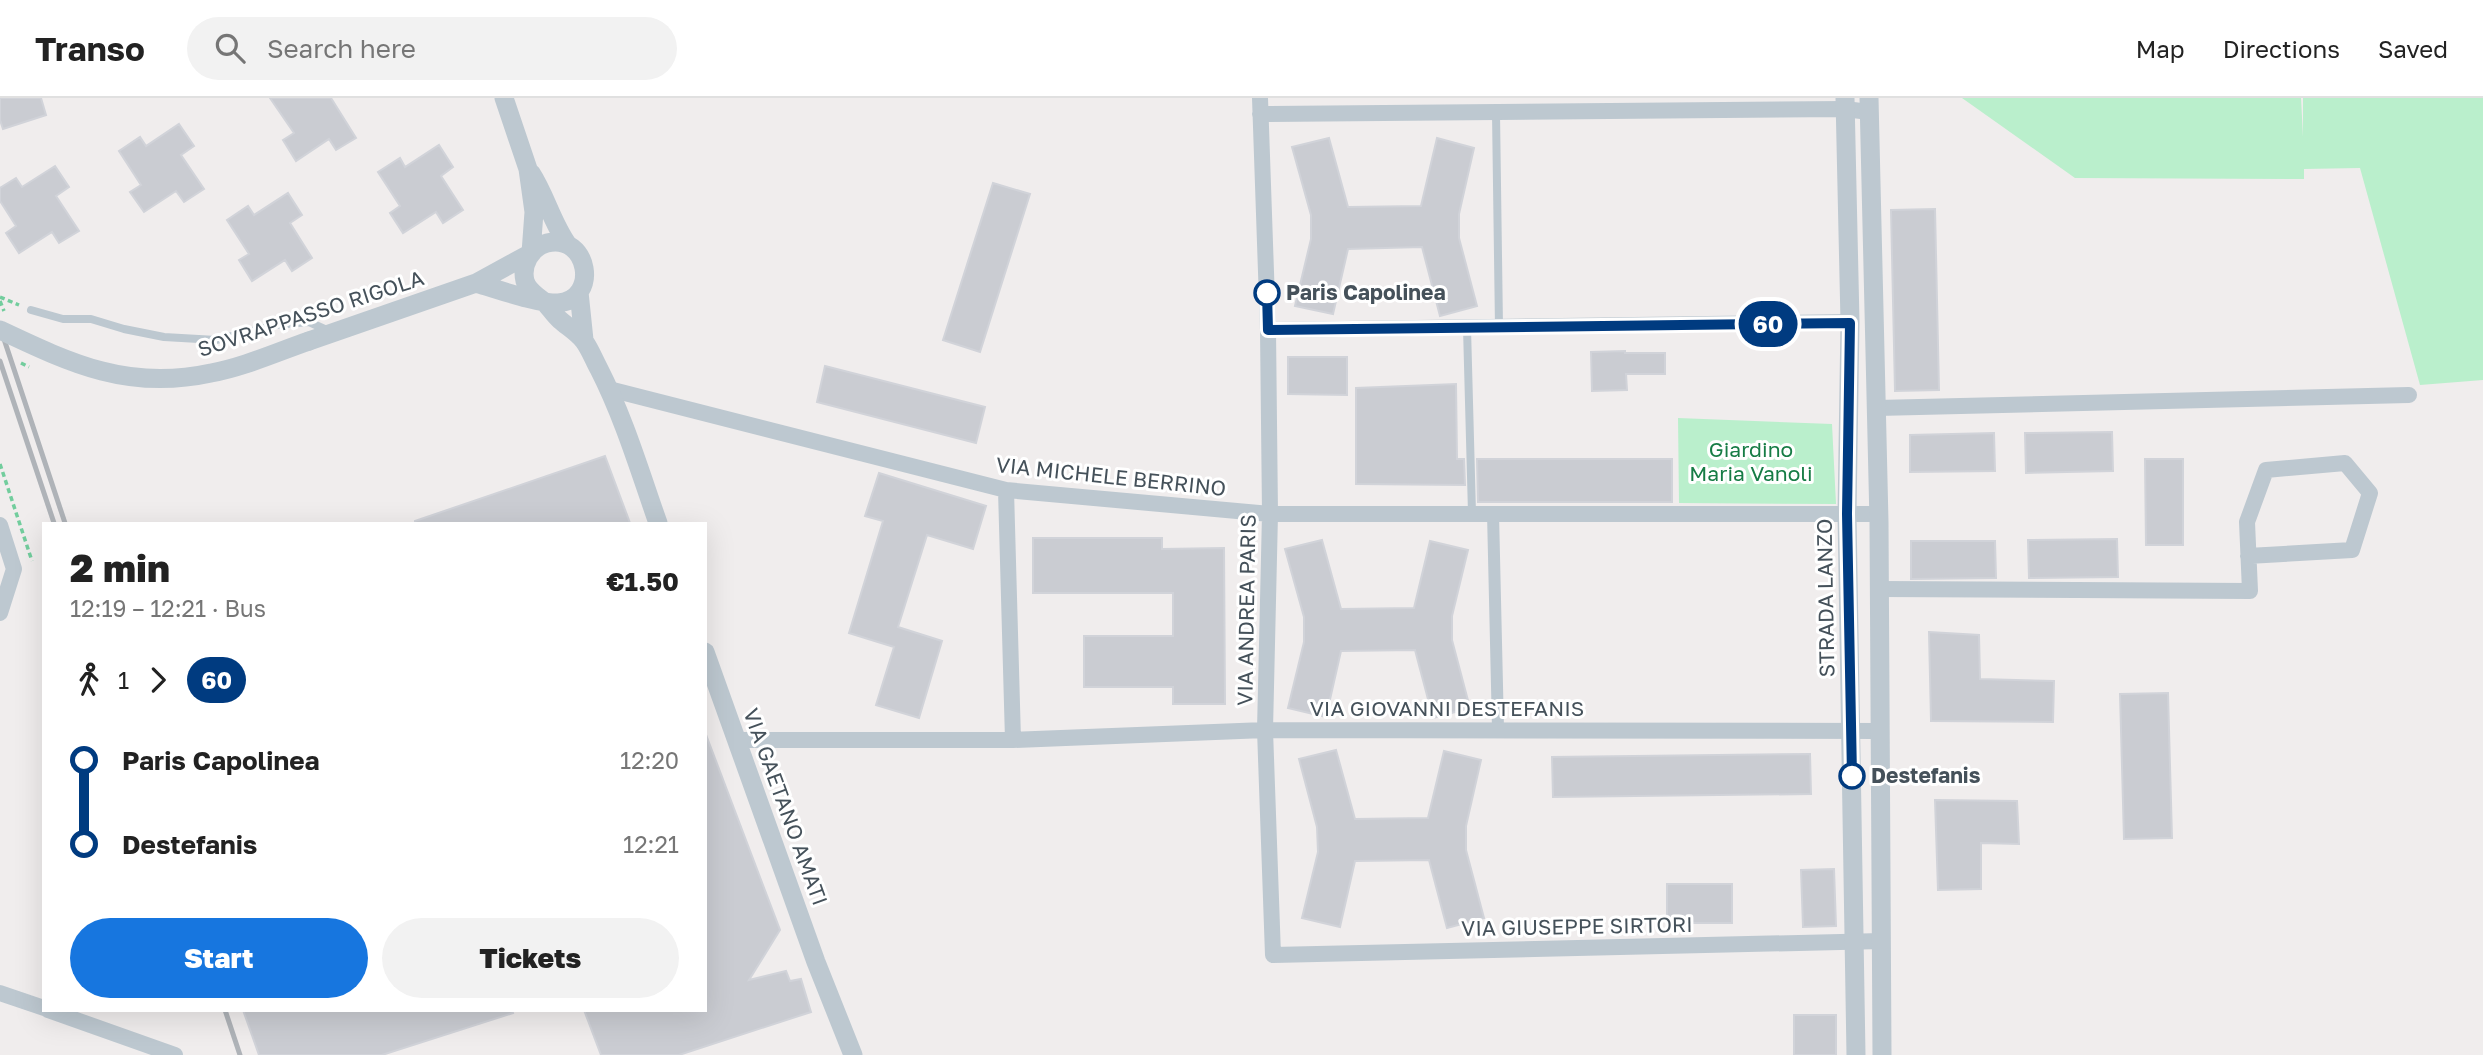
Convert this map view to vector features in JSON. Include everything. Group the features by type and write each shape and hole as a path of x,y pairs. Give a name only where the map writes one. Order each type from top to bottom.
{"street":[{"path":"504,98 528,169 534,212 531,253 524,271 526,281 530,290 584,340"},
{"name":"STRADA LANZO","path":"1845,104 1850,323 1847,514 1856,1055"},
{"path":"1260,106 1496,113 1869,105 1879,514 1882,1055"},
{"name":"VIA ANDREA PARIS","path":"1260,106 1268,330 1270,514 1265,730 1273,955"},
{"path":"528,169 543,191 560,234 568,245"},
{"path":"558,242 577,251 586,270 579,292 564,302 555,303 476,283 548,243 558,242"},
{"name":"SOVRAPPASSO RIGOLA","path":"0,330 85,367 150,379 183,378 213,373 476,283"},
{"path":"579,292 584,340 610,389 658,522"},
{"path":"1268,330 1850,323"},
{"name":"VIA MICHELE BERRINO","path":"610,389 1006,490 1270,514 1879,514"},
{"path":"1877,408 2409,395"},
{"path":"1880,589 2250,591 2248,556 2247,522 2266,470 2345,463 2370,493 2352,550 2248,556"},
{"path":"1006,490 1013,740"},
{"path":"1493,513 1498,729"},
{"path":"0,525 15,569 0,613"},
{"name":"VIA GAETANO AMATI","path":"707,658 822,977 853,1055"},
{"name":"VIA GIOVANNI DESTEFANIS","path":"737,740 1013,740 1265,730 1881,731"},
{"name":"VIA GIUSEPPE SIRTORI","path":"1273,955 1882,941"},
{"path":"0,993 42,1008"},
{"path":"55,1012 175,1054"}],"lane":[{"path":"1496,113 1499,327"},
{"path":"31,310 64,319 92,319 164,337 216,340 276,325 309,322 332,332"},
{"path":"1467,327 1472,513"}],"path":[{"path":"0,297 31,310"},
{"path":"21,363 29,367"},
{"path":"0,464 32,561"}],"green space":[{"path":"1962,98 2301,98 2303,137 2303,98 2483,98 2483,380 2420,385 2360,168 2304,169 2304,179 2075,178"},
{"name":"Giardino Maria Vanoli","path":"1678,418 1832,424 1836,504 1679,503"}],"building":[{"path":"0,98 41,98 46,115 3,129 0,120"},
{"path":"270,98 331,98 356,138 336,150 329,139 296,161 283,140 294,133"},
{"path":"179,124 194,146 181,155 204,189 184,202 176,191 144,212 130,192 141,185 119,151 140,137 146,146"},
{"path":"1329,138 1348,207 1421,206 1437,138 1474,148 1459,214 1459,238 1477,306 1440,316 1422,247 1348,249 1333,314 1295,306 1311,239 1311,215 1292,147"},
{"path":"439,145 453,167 441,176 463,210 443,223 436,212 403,233 390,213 400,206 378,172 400,158 405,167"},
{"path":"55,166 69,187 56,196 79,231 59,243 52,232 19,253 6,233 16,226 0,201 0,188 16,178 22,187"},
{"path":"993,183 1030,194 980,352 943,340"},
{"path":"288,193 302,215 290,223 312,258 292,271 285,260 252,281 239,260 249,254 227,220 248,206 254,215"},
{"path":"1935,209 1939,390 1895,391 1891,210"},
{"path":"1591,352 1665,353 1665,374 1626,374 1627,390 1592,391"},
{"path":"1288,357 1347,357 1347,395 1288,394"},
{"path":"825,366 985,407 976,443 817,402"},
{"path":"1456,384 1457,459 1464,459 1465,485 1356,484 1356,388"},
{"path":"2112,432 2113,471 2026,473 2025,433"},
{"path":"1994,433 1995,471 1910,472 1910,435"},
{"path":"605,456 630,522 415,522"},
{"path":"1477,459 1672,459 1672,502 1478,502"},
{"path":"2145,459 2183,459 2183,545 2146,545"},
{"path":"879,473 986,506 973,549 927,535 898,627 942,641 919,718 876,705 894,647 849,633 883,521 865,516"},
{"path":"1033,538 1162,538 1162,549 1224,548 1225,704 1173,704 1173,687 1084,687 1084,636 1173,636 1173,593 1033,593"},
{"path":"2117,539 2118,577 2029,578 2028,540"},
{"path":"1322,540 1341,609 1414,608 1430,541 1468,550 1452,616 1452,640 1470,708 1433,718 1415,650 1341,651 1326,717 1288,708 1304,642 1304,617 1285,549"},
{"path":"1911,541 1995,541 1996,578 1911,579"},
{"path":"1929,632 1979,635 1980,679 2054,681 2053,722 1931,721"},
{"path":"2168,693 2172,838 2124,839 2120,694"},
{"path":"707,737 780,930 749,980 786,971 790,981 801,979 811,1012 679,1055 601,1055 585,1012 707,1012"},
{"path":"1336,750 1355,819 1428,818 1444,751 1481,760 1466,826 1466,850 1484,918 1447,928 1429,860 1355,861 1340,927 1302,918 1318,852 1317,827 1299,759"},
{"path":"1810,754 1811,794 1553,797 1552,757"},
{"path":"1935,800 2017,801 2019,844 1981,843 1981,889 1938,890"},
{"path":"1834,869 1836,926 1803,927 1801,870"},
{"path":"1667,884 1732,884 1732,923 1667,923"},
{"path":"244,1012 513,1013 382,1055 259,1055"},
{"path":"1794,1015 1836,1015 1836,1055 1794,1055"}],"railway":[{"path":"0,327 65,522"},
{"path":"0,361 54,522"},
{"path":"226,1012 240,1055"}],"bus line":[{"name":"60","path":"1267,293 1268,330 1850,323 1847,514 1852,776"}],"place":[{"name":"Paris Capolinea","path":"1267,293"},
{"name":"Destefanis","path":"1852,776"}]}
